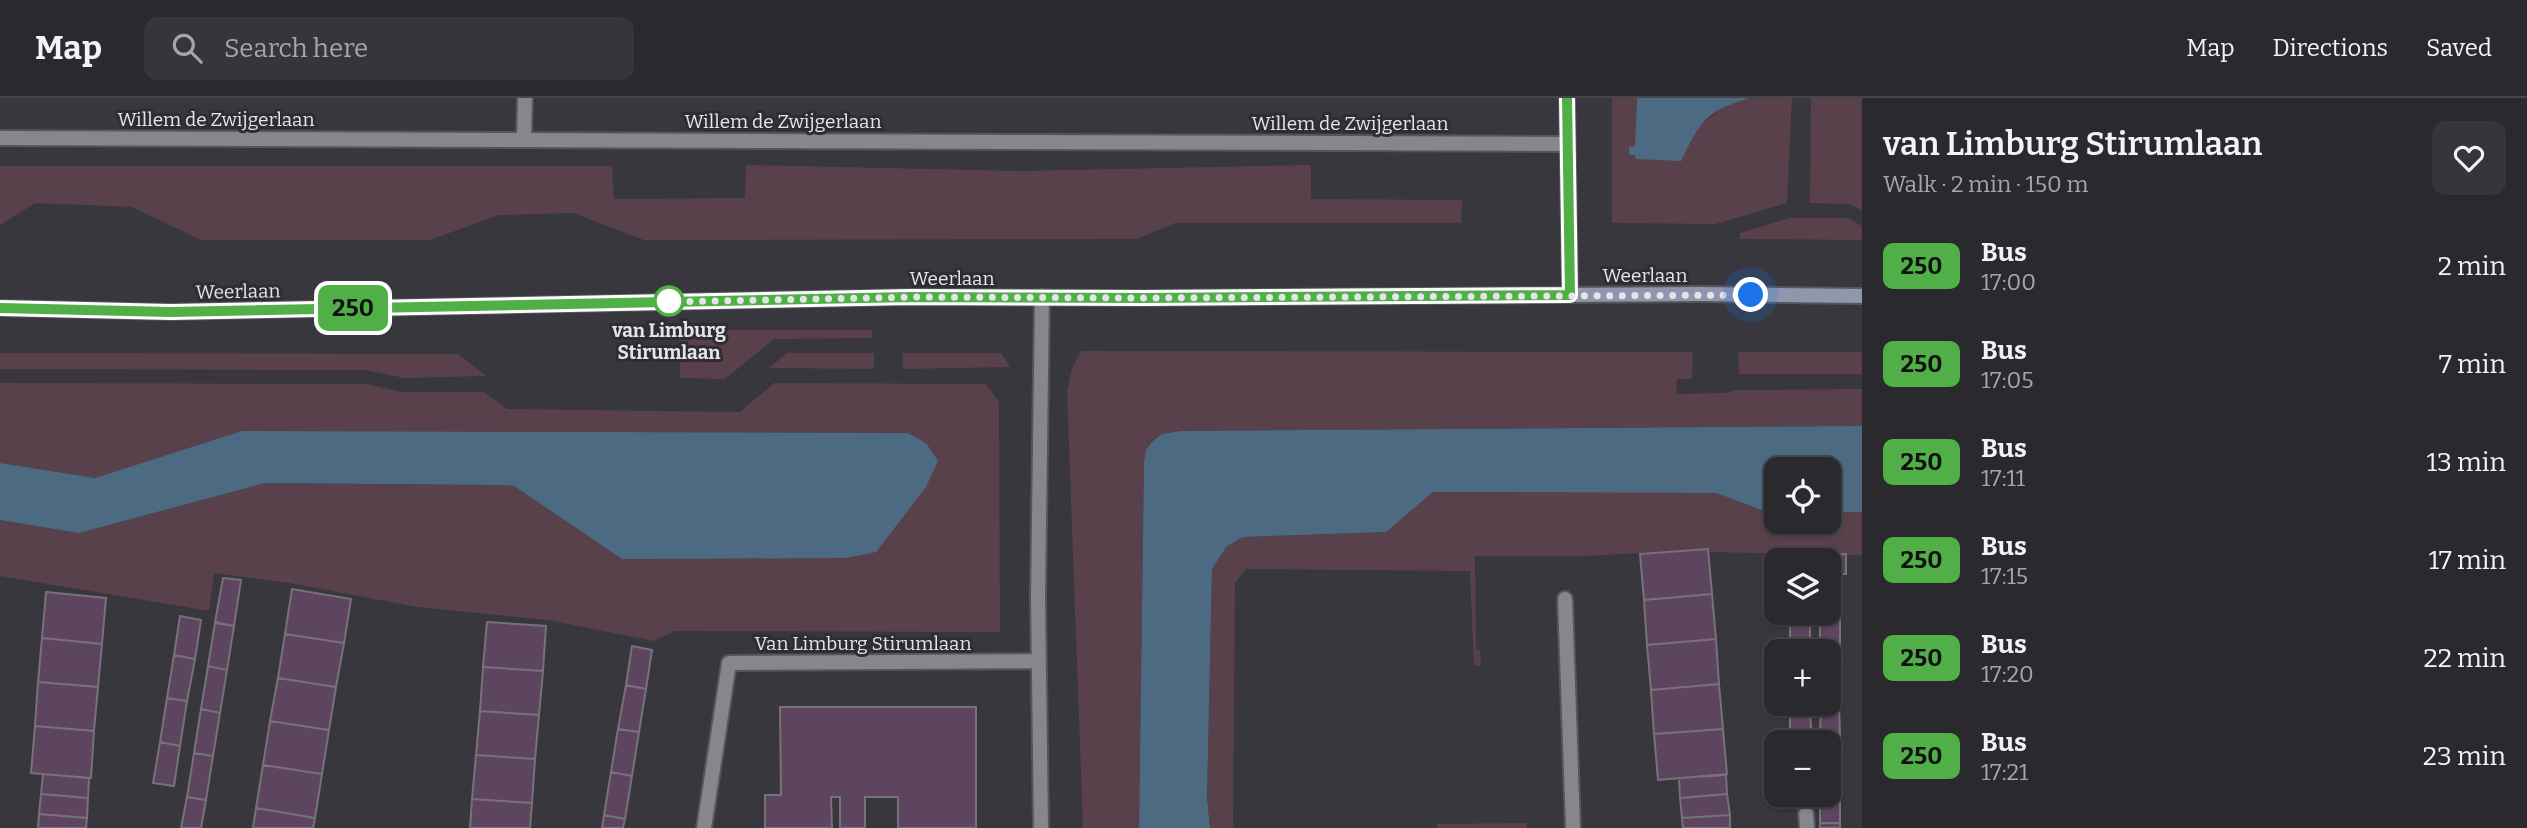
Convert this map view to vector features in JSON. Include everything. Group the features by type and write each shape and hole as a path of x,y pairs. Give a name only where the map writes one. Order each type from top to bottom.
{"main road":[{"path":"1567,98 1570,295"},
{"name":"Weerlaan","path":"0,308 171,312 899,297 1862,296"}],"street":[{"path":"524,139 525,98"},
{"name":"Willem de Zwijgerlaan","path":"0,138 1567,144"},
{"path":"1041,828 1039,661 1042,297"},
{"path":"1565,599 1573,828"},
{"name":"Van Limburg Stirumlaan","path":"704,828 729,663 1039,661"}],"shaded area":[{"path":"1612,98 1637,98 1635,146 1629,155 1697,128 1722,107 1750,98 1792,98 1787,203 1715,224 1612,223"},
{"path":"1811,98 1862,98 1862,210 1849,204 1810,203"},
{"path":"746,165 1022,171 1311,165 1311,199 1462,200 1461,223 1175,223 1137,239 644,240 573,213 499,215 430,240 201,240 132,207 35,203 0,225 0,166 612,166 614,199 745,198"},
{"path":"1790,218 1848,218 1862,226 1862,240 1739,239 1740,233"},
{"path":"679,330 872,330 872,338 774,339 725,379 680,378"},
{"path":"1081,351 1693,352 1692,379 1677,379 1676,394 1738,390 1862,389 1862,426 1181,431 1156,440 1149,448 1144,462 1139,828 1083,828 1067,391 1072,368"},
{"path":"1738,352 1862,352 1862,374 1739,374"},
{"path":"0,353 458,354 486,376 404,378 366,370 0,369"},
{"path":"787,353 874,353 874,369 769,368"},
{"path":"902,353 1001,353 1010,367 903,369"},
{"path":"0,383 367,384 402,392 484,392 507,409 740,412 774,383 986,384 999,402 1000,632 675,631 654,641 548,620 417,607 289,583 214,573 209,611 0,576 0,520 79,533 265,483 514,486 622,559 926,443 908,433 243,431 95,478 0,463"},
{"path":"1433,492 1716,493 1764,511 1764,534 1841,534 1841,512 1862,512 1862,555 1841,555 1841,548 1764,548 1764,553 1708,552 1707,549 1587,556 1475,556 1476,650 1480,650 1481,666 1474,665 1470,571 1246,569 1235,583 1233,828 1210,828 1207,797 1212,569 1227,546 1243,537 1385,532"},
{"path":"1527,823 1527,828 1437,828 1437,824"}],"water":[{"path":"1637,98 1750,98 1723,108 1706,119 1681,161 1636,159 1635,155 1629,155 1629,147 1635,146"},
{"path":"1862,426 1862,512 1841,512 1841,457 1764,457 1764,511 1716,493 1433,492 1386,532 1243,537 1227,546 1212,569 1207,797 1210,828 1139,828 1144,462 1146,450 1152,442 1162,434 1181,431"},
{"path":"242,431 908,433 926,443 938,461 926,487 876,552 846,558 622,559 514,486 499,485 265,483 79,533 0,520 0,463 95,478"}],"building":[{"path":"1708,549 1712,594 1644,600 1640,554"},
{"path":"1841,554 1846,554 1846,574 1841,574"},
{"path":"223,578 241,580 234,626 215,622"},
{"path":"292,589 351,599 344,643 285,634"},
{"path":"46,592 106,598 102,644 42,638"},
{"path":"1712,594 1716,639 1647,645 1644,600"},
{"path":"180,616 201,620 195,659 174,655"},
{"path":"487,622 546,626 543,671 483,667"},
{"path":"215,623 234,626 227,670 208,666"},
{"path":"1790,625 1810,625 1810,639 1790,639"},
{"path":"1820,625 1840,625 1840,639 1820,639"},
{"path":"285,634 344,643 336,687 278,678"},
{"path":"42,638 102,644 98,687 38,682"},
{"path":"1716,639 1719,684 1651,690 1647,645"},
{"path":"632,646 652,650 646,689 626,685"},
{"path":"174,655 195,659 187,701 167,698"},
{"path":"208,666 227,670 220,713 201,709"},
{"path":"483,667 543,671 539,715 480,711"},
{"path":"278,678 336,687 329,730 270,721"},
{"path":"38,682 98,687 94,731 35,726"},
{"path":"1719,684 1723,729 1654,734 1651,690"},
{"path":"626,685 646,689 639,732 618,729"},
{"path":"167,698 187,701 180,746 160,742"},
{"path":"780,707 976,707 976,828 898,828 898,797 865,797 865,828 840,828 840,797 831,797 832,828 765,828 765,795 781,795"},
{"path":"201,709 220,713 213,756 194,753"},
{"path":"480,711 539,715 535,759 476,755"},
{"path":"1790,716 1810,716 1811,729 1790,729"},
{"path":"1821,716 1839,716 1840,730 1820,730"},
{"path":"270,721 329,730 322,774 263,765"},
{"path":"35,726 94,731 91,778 31,773"},
{"path":"618,729 639,732 632,776 611,772"},
{"path":"1723,729 1727,774 1658,780 1654,734"},
{"path":"160,742 180,746 174,786 153,783"},
{"path":"194,753 213,756 206,800 187,797"},
{"path":"476,755 535,759 532,803 472,799"},
{"path":"263,765 322,774 315,818 256,808"},
{"path":"611,772 632,776 625,819 604,815"},
{"path":"43,774 89,778 88,798 41,794"},
{"path":"1726,775 1727,794 1680,798 1679,778"},
{"path":"41,794 88,798 87,818 39,814"},
{"path":"1727,794 1730,815 1682,818 1680,798"},
{"path":"187,797 206,800 201,828 181,828"},
{"path":"472,799 532,803 530,828 470,828"},
{"path":"1820,807 1840,807 1840,823 1820,823"},
{"path":"256,808 315,818 313,828 253,828"},
{"path":"39,814 87,818 86,828 38,828"},
{"path":"604,815 625,819 623,828 602,828"},
{"path":"1730,815 1730,828 1683,828 1682,818"},
{"path":"1820,823 1840,823 1840,828 1820,828"}],"bus line":[{"name":"250","path":"0,308 171,312 911,297 1570,295 1567,98"}],"place":[{"name":"van Limburg Stirumlaan","path":"669,301"}],"route":[{"path":"669,301 667,302 911,297 1751,295"}]}
